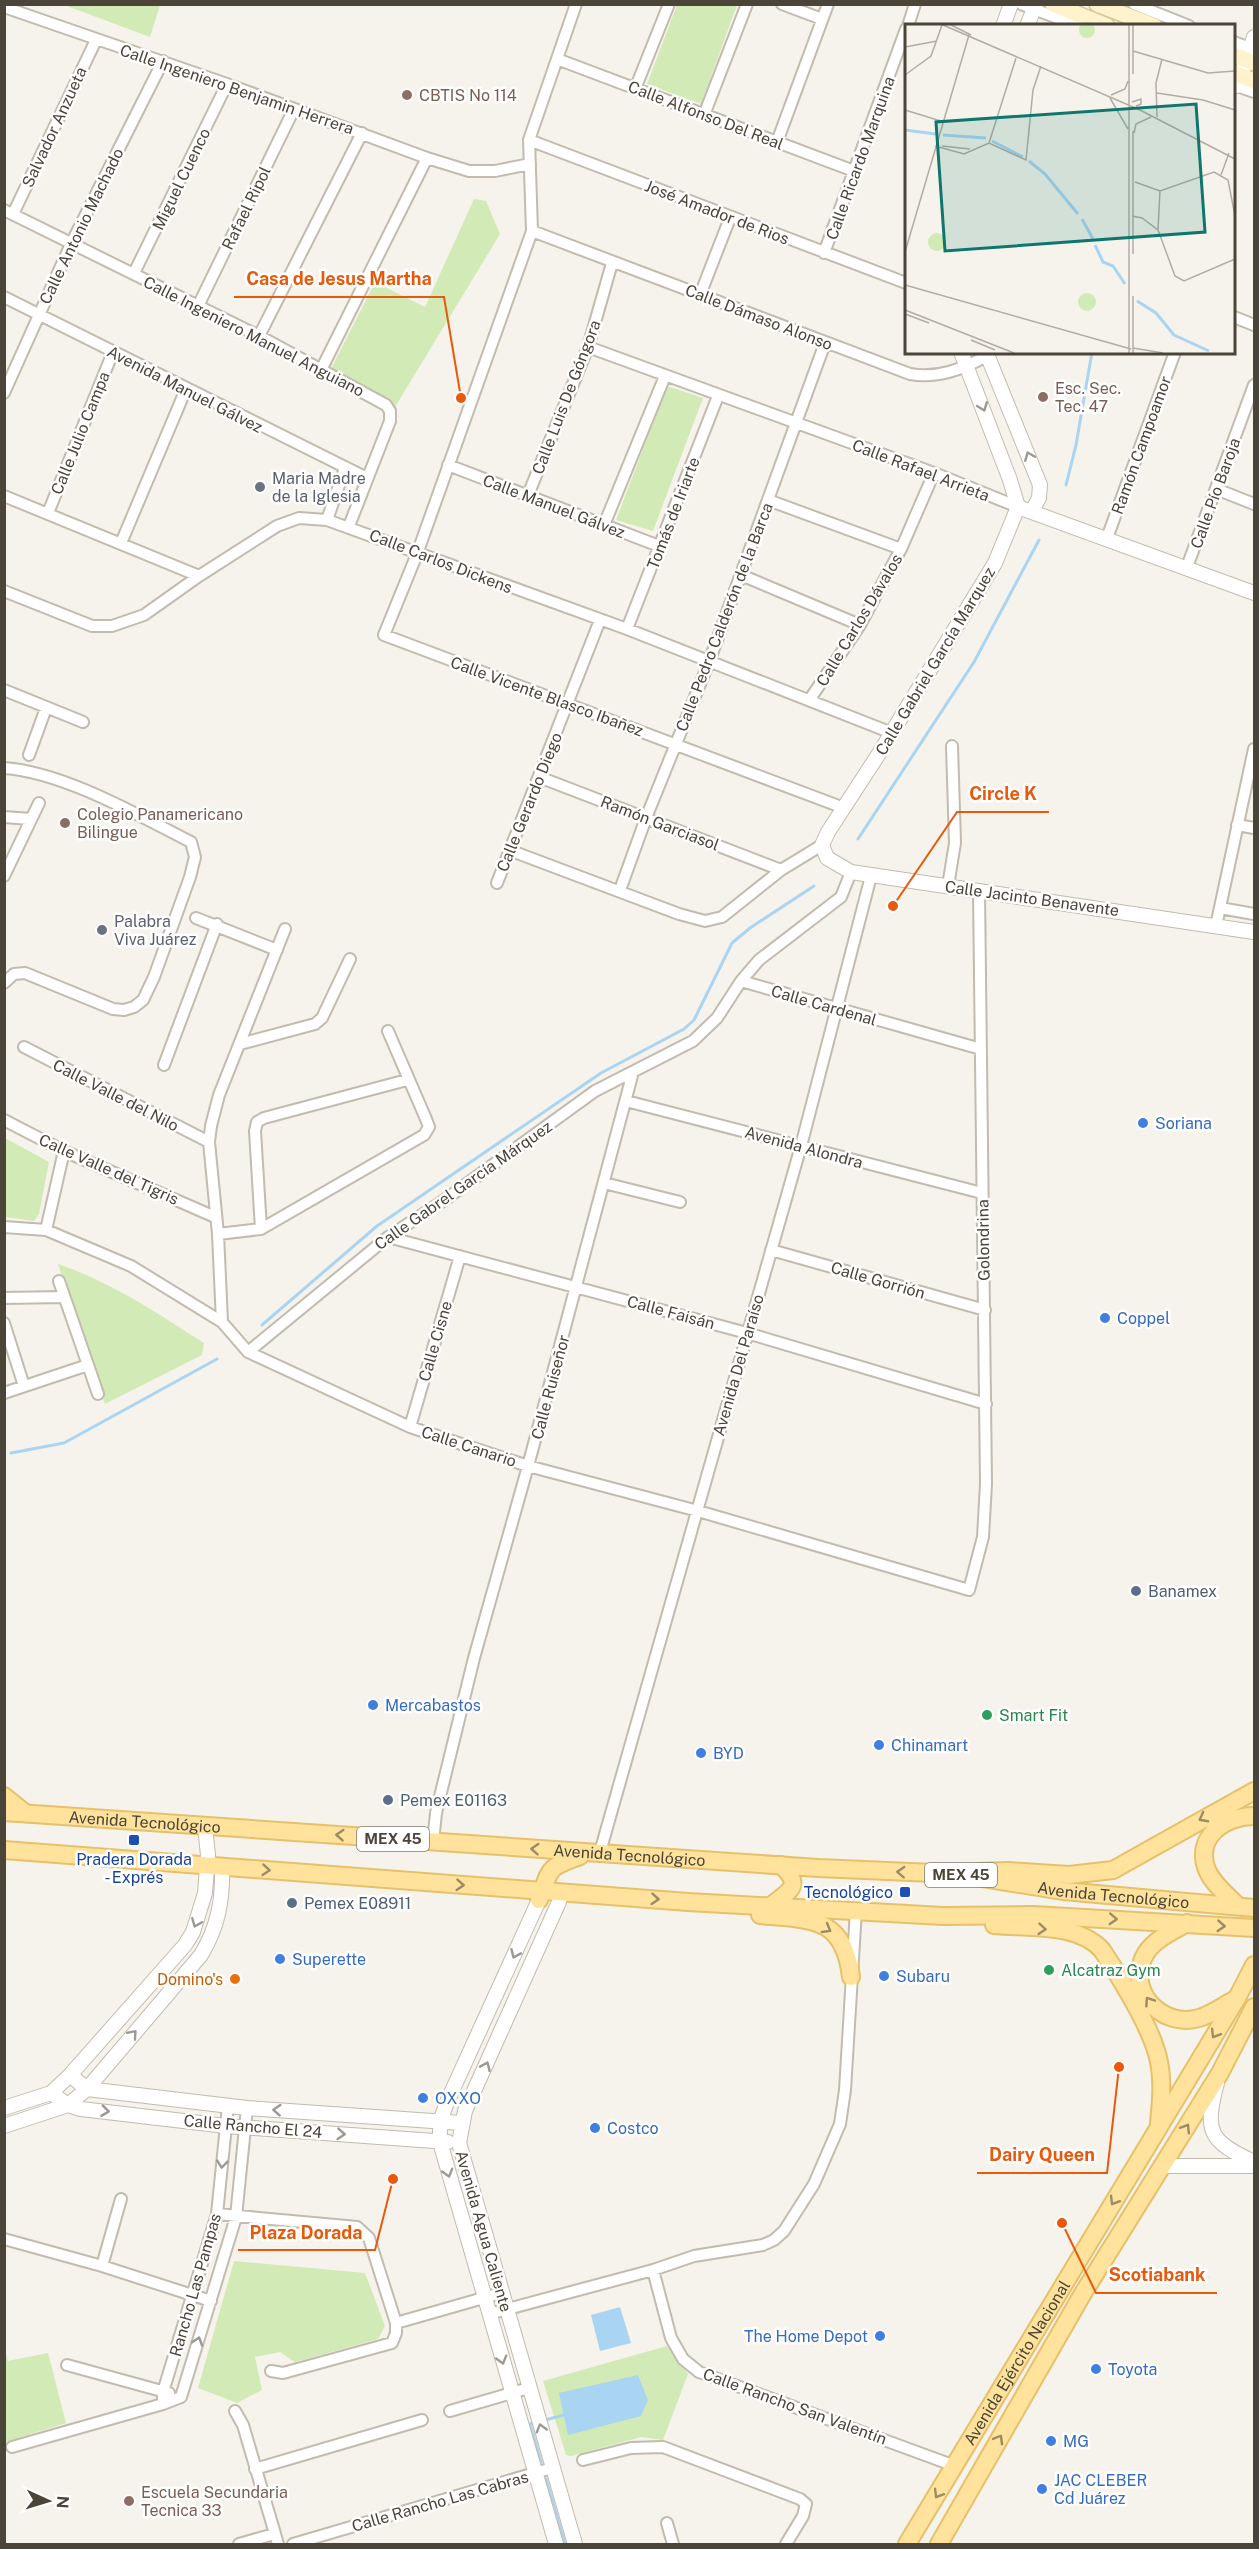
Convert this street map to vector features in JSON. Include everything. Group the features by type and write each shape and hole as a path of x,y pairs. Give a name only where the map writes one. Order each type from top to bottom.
{"main road":[{"path":"1053,4 1102,24"},
{"path":"1097,4 1135,9 1152,24"},
{"path":"957,1874 989,1870 1069,1875 1113,1870 1254,1791"},
{"path":"4,1796 25,1813"},
{"name":"Avenida Tecnológico","path":"4,1812 596,1853 957,1874 1063,1891 1246,1907"},
{"path":"1246,1907 1214,1881 1207,1870 1205,1852 1208,1841 1219,1825 1232,1818 1254,1816"},
{"name":"Avenida Tecnológico","path":"4,1850 215,1866 541,1896 561,1893 943,1916 1034,1915 1254,1928"},
{"path":"541,1896 551,1868 559,1862 596,1853"},
{"path":"772,1905 789,1893 793,1883 792,1877 782,1865"},
{"path":"688,1902 746,1914 798,1919 828,1927 839,1936 845,1946 851,1977"},
{"path":"943,1916 991,1925 1066,1931 1095,1942 1113,1967 1152,2039 1159,2060 1161,2078 1159,2128"},
{"path":"1187,1923 1162,1937 1144,1956 1140,1977 1142,1991 1151,2007 1162,2015 1187,2020 1198,2018 1237,1998"},
{"name":"Avenida Ejército Nacional","path":"907,2544 1237,1998 1254,1965"},
{"name":"Avenida Ejército Nacional","path":"939,2544 1082,2295 1220,2073 1254,2007"}],"street":[{"path":"417,554 531,231 529,140 576,4"},
{"path":"635,89 669,4"},
{"path":"704,115 747,4"},
{"path":"783,4 822,19"},
{"path":"777,142 828,4"},
{"name":"Calle Ricardo Marquina","path":"908,24 915,4"},
{"path":"1004,24 1011,4"},
{"path":"1028,24 1030,6 1069,12"},
{"name":"Calle Ingeniero Benjamin Herrera","path":"4,7 163,61 427,158 469,171 485,172 530,164"},
{"path":"1135,9 1183,24"},
{"name":"Calle Ricardo Marquina","path":"824,253 905,32"},
{"name":"Salvador Anzueta","path":"9,212 96,40"},
{"path":"1235,43 1249,52 1240,80 1254,92"},
{"name":"Calle Alfonso Del Real","path":"557,59 854,171"},
{"name":"Calle Antonio Machado","path":"4,393 71,244 163,61"},
{"name":"Miguel Cuenco","path":"134,273 227,84"},
{"name":"Rafael Ripol","path":"198,306 294,109"},
{"path":"259,336 362,133"},
{"name":"José Amador de Rios","path":"529,140 905,283"},
{"path":"321,370 427,158"},
{"name":"Calle Ingeniero Manuel Anguiano","path":"9,212 259,336 384,403 390,411 390,421 349,526"},
{"path":"700,295 730,218"},
{"name":"Calle Dámaso Alonso","path":"531,231 825,343 921,376 938,375 967,366 987,354"},
{"name":"Calle Luis De Góngora","path":"528,495 588,347 612,263"},
{"name":"Avenida Manuel Gálvez","path":"4,297 367,478"},
{"path":"1235,318 1254,325"},
{"name":"Calle Pedro Calderón de la Barca","path":"620,890 675,744 710,662 825,343"},
{"name":"Calle Rafael Arrieta","path":"588,347 1254,593"},
{"name":"Calle Julio Campa","path":"48,513 113,352"},
{"path":"962,354 1018,507"},
{"path":"987,354 1040,485 1039,498 1032,511"},
{"name":"Ramón Campoamor","path":"1107,538 1174,354"},
{"path":"604,525 665,376"},
{"name":"Calle Pío Baroja","path":"1188,567 1254,385"},
{"path":"121,543 186,389"},
{"name":"Tomás de Iriarte","path":"627,629 718,396"},
{"name":"Calle Manuel Gálvez","path":"448,465 659,546"},
{"path":"327,520 345,468"},
{"name":"Calle Carlos Dávalos","path":"810,699 860,625 901,549 934,473"},
{"path":"1216,489 1254,504"},
{"path":"4,496 200,576"},
{"path":"768,500 901,549"},
{"name":"Calle Gabriel García Marquez","path":"620,890 679,914 705,921 722,917 781,870 822,845 995,563 1018,507"},
{"name":"Calle Carlos Dickens","path":"4,591 92,626 112,626 144,615 277,526 299,518 327,520 349,526 417,554 627,629 892,733"},
{"name":"Calle Vicente Blasco Ibañez","path":"417,554 384,635 844,808"},
{"path":"741,575 860,625"},
{"name":"Calle Gerardo Diego","path":"497,883 600,620"},
{"path":"4,690 83,722"},
{"path":"29,755 46,708"},
{"path":"948,886 955,843 952,746"},
{"path":"1216,926 1254,749"},
{"path":"4,768 40,773 125,808 192,842 195,857 154,977 143,1000 134,1007 124,1010 112,1009 25,972 14,974 4,983"},
{"name":"Ramón Garciasol","path":"539,777 781,870"},
{"path":"4,876 39,803"},
{"path":"4,818 31,819"},
{"path":"1237,825 1254,828"},
{"name":"Calle Jacinto Benavente","path":"822,845 828,858 850,872 1254,932"},
{"path":"509,849 620,890"},
{"path":"741,981 759,960 841,897 850,872"},
{"name":"Avenida Del Paraíso","path":"596,1853 602,1845 801,1146 871,876"},
{"name":"Golondrina","path":"969,1590 982,1536 985,1512 986,1404 979,890"},
{"path":"1220,908 1254,914"},
{"path":"196,918 217,924 277,950"},
{"path":"164,1065 217,924"},
{"path":"222,1322 218,1234 209,1142 214,1111 285,929"},
{"path":"240,1044 315,1024 322,1018 350,959"},
{"name":"Calle Cardenal","path":"741,981 981,1048"},
{"name":"Calle Gabrel García Márquez","path":"248,1352 388,1237 443,1201 596,1091 693,1041 717,1018 741,981"},
{"path":"218,1234 261,1229 424,1135 429,1127 388,1031"},
{"name":"Calle Valle del Nilo","path":"24,1047 209,1142"},
{"name":"Calle Ruiseñor","path":"433,1842 436,1813 474,1658 577,1286 633,1072"},
{"path":"261,1229 255,1131 257,1122 264,1118 407,1080"},
{"name":"Avenida Alondra","path":"626,1101 982,1194"},
{"name":"Calle Valle del Tigris","path":"4,1120 64,1151 215,1217"},
{"path":"46,1230 64,1151"},
{"path":"604,1183 680,1202"},
{"name":"Calle Canario","path":"4,1227 46,1230 131,1266 222,1322 248,1352 410,1427 528,1466 698,1511 969,1590"},
{"name":"Calle Faisán","path":"388,1237 747,1333 986,1404"},
{"name":"Calle Gorrión","path":"771,1250 984,1311"},
{"name":"Calle Cisne","path":"410,1427 460,1256"},
{"path":"58,1281 98,1394"},
{"path":"4,1298 64,1297"},
{"path":"4,1323 24,1386"},
{"path":"4,1393 88,1365"},
{"path":"4,2126 69,2106 87,2089 201,1955 211,1939 223,1896 205,1827"},
{"path":"4,2108 51,2093 70,2075 185,1945 215,1866"},
{"name":"Avenida Agua Caliente","path":"561,1893 461,2123 459,2143 574,2544"},
{"name":"Avenida Agua Caliente","path":"541,1896 447,2102 440,2122 440,2142 556,2544"},
{"path":"489,2314 653,2270 694,2256 763,2245 774,2240 784,2231 800,2209 840,2124 845,2090 856,1910"},
{"path":"489,2013 506,2020"},
{"path":"1220,2073 1211,2107 1210,2123 1214,2134 1221,2145 1254,2164"},
{"path":"70,2075 87,2089"},
{"name":"Calle Rancho El 24","path":"87,2089 247,2108 461,2123"},
{"name":"Calle Rancho El 24","path":"51,2093 69,2106 226,2126 459,2143"},
{"name":"Rancho Las Pampas","path":"163,2404 163,2392 217,2214 228,2106"},
{"name":"Rancho Las Pampas","path":"181,2397 236,2217 247,2108"},
{"path":"1162,2166 1254,2164"},
{"path":"102,2266 121,2199"},
{"path":"217,2214 357,2227 369,2238 396,2323 395,2338 388,2345 283,2373 271,2371"},
{"path":"4,2239 102,2266 211,2301"},
{"name":"Calle Rancho San Valentín","path":"653,2270 670,2338 683,2359 699,2372 955,2466"},
{"path":"396,2323 501,2293"},
{"path":"67,2365 181,2397"},
{"path":"450,2411 529,2388"},
{"path":"12,2447 181,2397"},
{"path":"235,2411 243,2425 276,2539 239,2544"},
{"path":"255,2469 422,2420"},
{"path":"583,2460 631,2448 663,2447 805,2502 806,2511 786,2544"},
{"name":"Calle Rancho Las Cabras","path":"293,2544 552,2468"},
{"path":"667,2523 675,2544"}],"green space":[{"path":"64,5 160,5 150,37"},
{"path":"677,5 737,5 701,104 647,84"},
{"path":"474,199 486,201 500,234 395,407 331,369 375,282 425,307"},
{"path":"667,386 703,398 653,531 616,520"},
{"path":"5,1138 49,1162 39,1214 34,1221 5,1217"},
{"path":"58,1264 115,1289 204,1343 202,1355 105,1404"},
{"path":"234,2261 365,2273 385,2326 378,2339 295,2362 280,2352 255,2357 262,2390 237,2403 198,2388"},
{"path":"667,2346 688,2374 663,2440 641,2437 571,2456 566,2455 543,2381"},
{"path":"5,2350 8,2361 48,2353 66,2423 5,2442"}],"water":[{"path":"620,2307 631,2343 600,2351 591,2315"},
{"path":"638,2375 648,2400 641,2416 568,2435 559,2393"}],"waterway":[{"path":"1066,485 1076,445 1092,354"},
{"path":"858,839 974,662 1039,540"},
{"path":"262,1325 377,1226 601,1073 684,1029 694,1020 732,943 750,928 814,886"},
{"path":"11,1453 64,1443 217,1359"},
{"path":"545,2420 564,2415"},
{"path":"533,2423 530,2424 541,2462"},
{"path":"546,2479 565,2544"}],"place":[{"name":"CBTIS No 114","path":"407,95"},
{"name":"Esc. Sec. Tec. 47","path":"1043,397"},
{"name":"Casa de Jesus Martha","path":"461,398"},
{"name":"Maria Madre de la Iglesia","path":"260,487"},
{"name":"Colegio Panamericano Bilingue","path":"65,823"},
{"name":"Circle K","path":"893,906"},
{"name":"Palabra Viva Juárez","path":"102,930"},
{"name":"Soriana","path":"1143,1123"},
{"name":"Coppel","path":"1105,1318"},
{"name":"Banamex","path":"1136,1591"},
{"name":"Mercabastos","path":"373,1705"},
{"name":"Smart Fit","path":"987,1715"},
{"name":"Chinamart","path":"879,1745"},
{"name":"BYD","path":"701,1753"},
{"name":"Pemex E01163","path":"388,1800"},
{"name":"Pradera Dorada - Exprés","path":"134,1840"},
{"name":"Tecnológico","path":"905,1892"},
{"name":"Pemex E08911","path":"292,1903"},
{"name":"Superette","path":"280,1959"},
{"name":"Alcatraz Gym","path":"1049,1970"},
{"name":"Subaru","path":"884,1976"},
{"name":"Domino's","path":"235,1979"},
{"name":"Dairy Queen","path":"1119,2067"},
{"name":"OXXO","path":"423,2098"},
{"name":"Costco","path":"595,2128"},
{"name":"Plaza Dorada","path":"393,2179"},
{"name":"Scotiabank","path":"1062,2223"},
{"name":"The Home Depot","path":"880,2336"},
{"name":"Toyota","path":"1096,2369"},
{"name":"MG","path":"1051,2441"},
{"name":"JAC CLEBER Cd Juárez","path":"1042,2489"},
{"name":"Escuela Secundaria Tecnica 33","path":"129,2501"}]}
